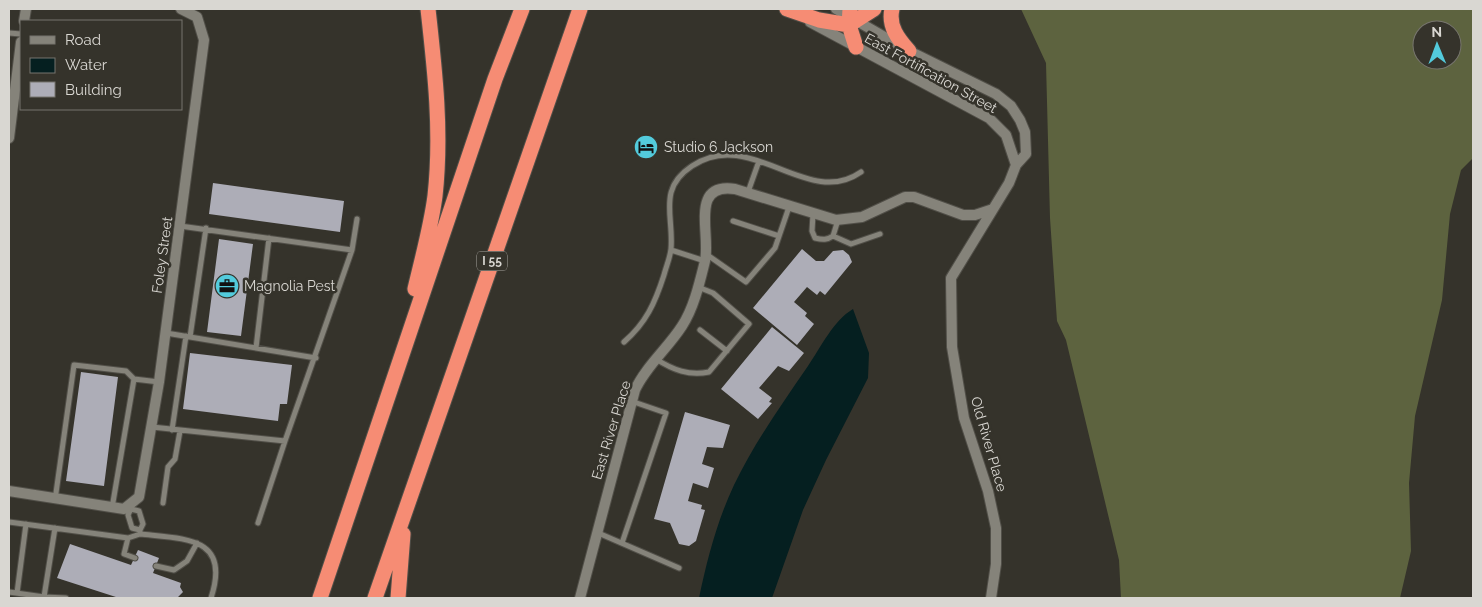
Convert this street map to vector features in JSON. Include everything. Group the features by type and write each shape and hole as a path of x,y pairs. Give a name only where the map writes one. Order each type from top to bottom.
{"highway":[{"path":"399,365 435,197 439,111 428,9"},
{"path":"320,598 495,79 522,9"},
{"name":"I 55","path":"375,598 580,9"},
{"path":"787,9 820,20 848,16 874,9"},
{"path":"892,9 891,22 897,38 909,51"},
{"path":"848,16 856,47"},
{"path":"398,598 405,513"}],"street":[{"name":"Foley Street","path":"130,507 139,497 152,427 204,40 197,17 181,9"},
{"name":"East Fortification Street","path":"787,9 989,118 1006,135 1016,165 1026,154 1027,148 1020,120 1011,106 996,94 909,51 848,16"},
{"path":"9,138 20,50"},
{"name":"Old River Place","path":"991,598 996,564 996,528 988,491 964,418 952,347 951,278 1008,184 1016,165"},
{"name":"East River Place","path":"580,598 631,401 638,382 684,323 697,287 705,257 705,204 707,198 712,193 728,188 748,192 788,207 838,220 862,217 905,196 914,197 963,215 975,215 993,209"},
{"path":"9,491 112,508 124,509 130,507"}],"lane":[{"path":"624,342 637,331 648,316 656,300 671,250 668,198 676,181 690,167 706,157 724,153 740,155 815,181 834,182 851,180 862,172"},
{"path":"748,192 759,161"},
{"path":"671,250 705,257 746,282 775,248 788,207"},
{"path":"813,214 812,231 815,238 827,240 833,236 838,220"},
{"path":"258,523 352,250 357,219"},
{"path":"733,221 779,236"},
{"path":"180,226 206,228 352,250"},
{"path":"172,430 206,228"},
{"path":"833,236 851,244 880,234"},
{"path":"256,348 269,238"},
{"path":"656,359 667,367 684,373 700,374 709,372 749,324 713,293 697,287"},
{"path":"700,330 727,351"},
{"path":"166,333 316,358"},
{"path":"55,500 74,366 126,371 134,379 159,382"},
{"path":"112,508 134,379"},
{"path":"622,543 666,413 631,401"},
{"path":"152,427 285,441"},
{"path":"163,503 168,467 175,459 180,431"},
{"path":"9,522 128,538 140,532 143,524 139,511 130,507 128,515 132,528 140,532 202,544 217,563 216,583 211,598"},
{"path":"17,593 26,524"},
{"path":"44,597 55,528"},
{"path":"596,532 679,568"},
{"path":"128,538 124,554 135,558"},
{"path":"156,566 174,570 187,561 197,543"},
{"path":"9,592 66,598"}],"green space":[{"path":"1021,9 1473,9 1473,158 1461,170 1450,214 1442,300 1415,416 1409,483 1411,551 1400,598 1121,598 1119,560 1066,340 1057,321 1050,218 1046,63"}],"water":[{"path":"853,309 869,353 868,378 803,510 772,598 699,598 718,527 742,469 769,424 828,335 839,320"}],"building":[{"path":"213,183 344,201 340,232 209,214"},
{"path":"219,239 253,244 241,336 207,332"},
{"path":"802,249 816,261 824,261 833,251 843,250 849,255 852,262 825,295 820,291 817,295 807,287 794,302 807,313 805,316 814,324 797,345 753,308"},
{"path":"772,327 804,353 789,371 778,366 759,388 772,398 769,402 772,403 758,419 721,389"},
{"path":"190,353 292,365 287,404 280,404 278,421 183,409"},
{"path":"81,372 118,377 104,486 66,481"},
{"path":"685,412 730,425 723,448 707,447 702,464 714,468 708,488 693,483 688,501 702,505 701,509 705,510 696,541 689,546 679,544 670,523 654,519"},
{"path":"70,544 131,565 138,550 159,558 153,573 181,583 180,587 183,592 177,598 119,598 57,578"}],"place":[{"name":"Studio 6 Jackson","path":"646,147"},
{"name":"Magnolia Pest","path":"227,286"}]}
